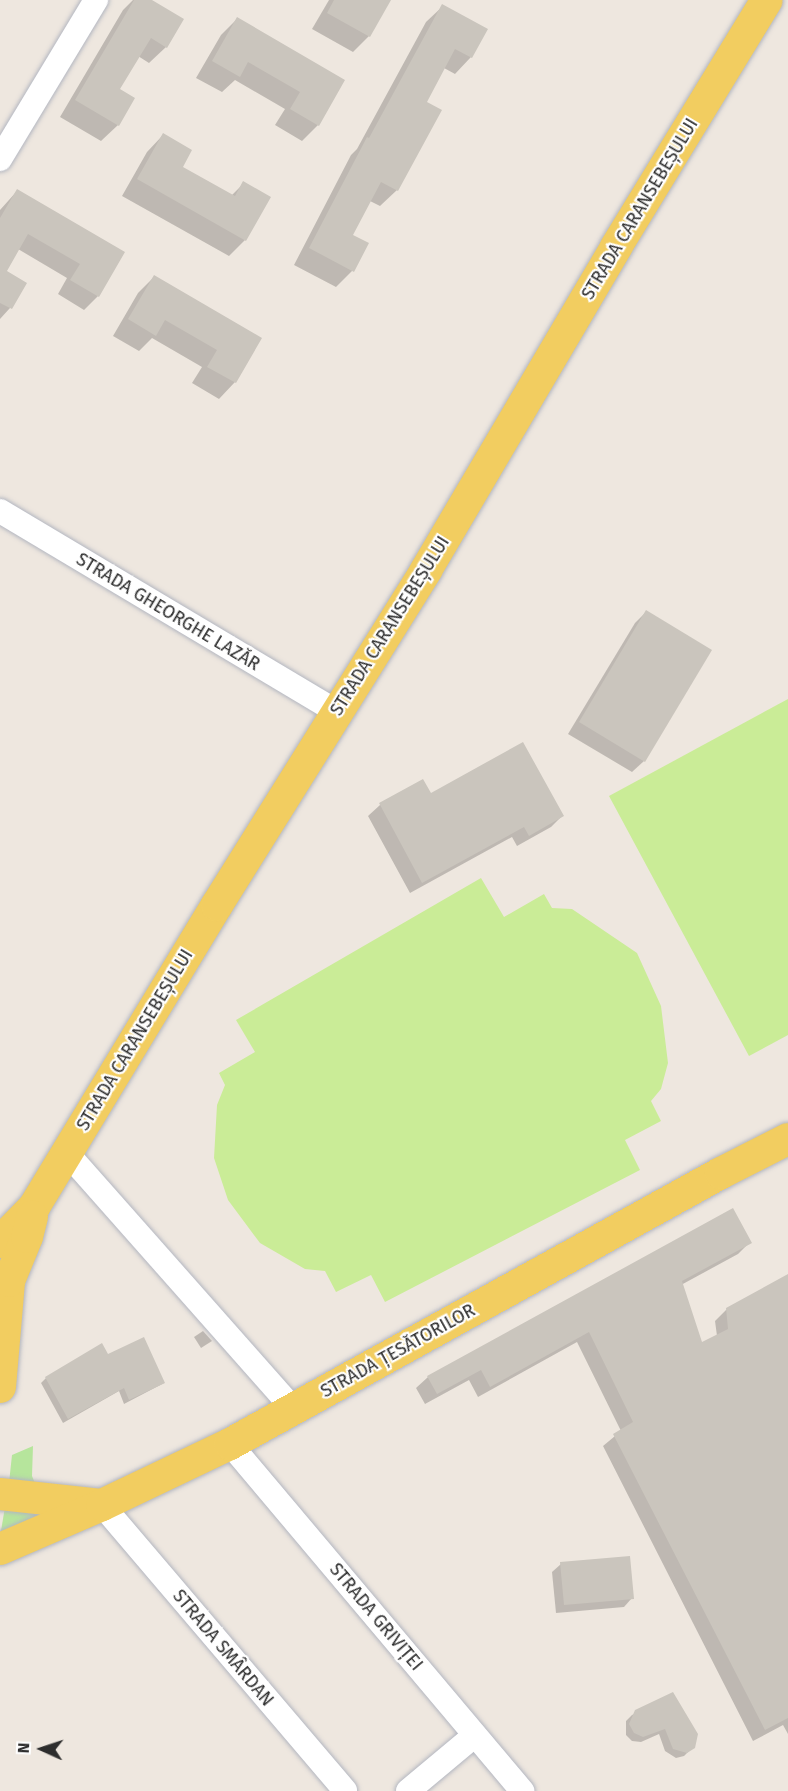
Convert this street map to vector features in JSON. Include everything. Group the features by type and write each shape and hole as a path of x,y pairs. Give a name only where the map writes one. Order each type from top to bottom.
{"main road":[{"name":"STRADA CARANSEBEȘULUI","path":"0,1242 34,1207 426,570 616,247 767,0"},
{"name":"STRADA ȚESĂTORILOR","path":"0,1549 102,1505 230,1444 710,1178 788,1139"},
{"path":"0,1387 9,1281 27,1237 34,1207"},
{"path":"0,1494 102,1505"}],"street":[{"path":"0,159 96,0"},
{"name":"STRADA GHEORGHE LAZĂR","path":"0,511 337,712"},
{"path":"66,1152 293,1409"},
{"name":"STRADA GRIVIȚEI","path":"230,1444 522,1791"},
{"name":"STRADA SMÂRDAN","path":"102,1505 345,1791"},
{"path":"408,1791 475,1735"}],"green space":[{"path":"788,699 788,1035 749,1056 609,796"},
{"path":"481,878 504,917 544,894 552,908 572,909 637,953 661,1006 668,1063 661,1089 651,1101 661,1121 625,1140 640,1170 385,1302 371,1275 336,1292 325,1271 305,1269 260,1243 228,1200 214,1158 217,1105 225,1085 219,1073 255,1052 236,1020"},
{"path":"33,1446 32,1476 36,1486 9,1483 12,1455"},
{"path":"6,1501 74,1507 0,1537"}],"building":[{"path":"134,0 152,0 184,19 167,48 151,38 120,89 135,98 119,126 75,100"},
{"path":"334,0 391,0 370,37 327,13"},
{"path":"442,4 488,29 472,58 455,49 427,102 442,110 398,191 381,182 353,235 369,243 354,272 309,248 367,137 369,138"},
{"path":"237,17 345,80 319,126 290,109 300,92 248,62 240,77 212,61"},
{"path":"163,133 192,150 183,167 235,196 243,181 271,197 246,241 137,179"},
{"path":"17,189 125,252 99,297 70,280 80,264 28,234 7,271 27,283 12,309 0,303 0,218"},
{"path":"154,275 262,338 236,383 207,367 217,350 165,320 156,336 128,319"},
{"path":"646,610 712,650 645,762 579,722"},
{"path":"523,742 564,816 529,836 524,827 422,883 379,803 423,779 431,793"},
{"path":"733,1208 752,1243 682,1281 702,1342 728,1329 726,1308 788,1274 788,1718 765,1730 613,1434 633,1422 589,1332 490,1387 481,1370 437,1394 427,1376"},
{"path":"144,1337 165,1383 129,1400 124,1388 68,1419 45,1377 102,1343 108,1354"},
{"path":"630,1556 634,1599 564,1605 560,1562"},
{"path":"673,1692 698,1734 695,1748 687,1753 673,1749 665,1729 643,1737 634,1733 629,1724 635,1710"}]}
